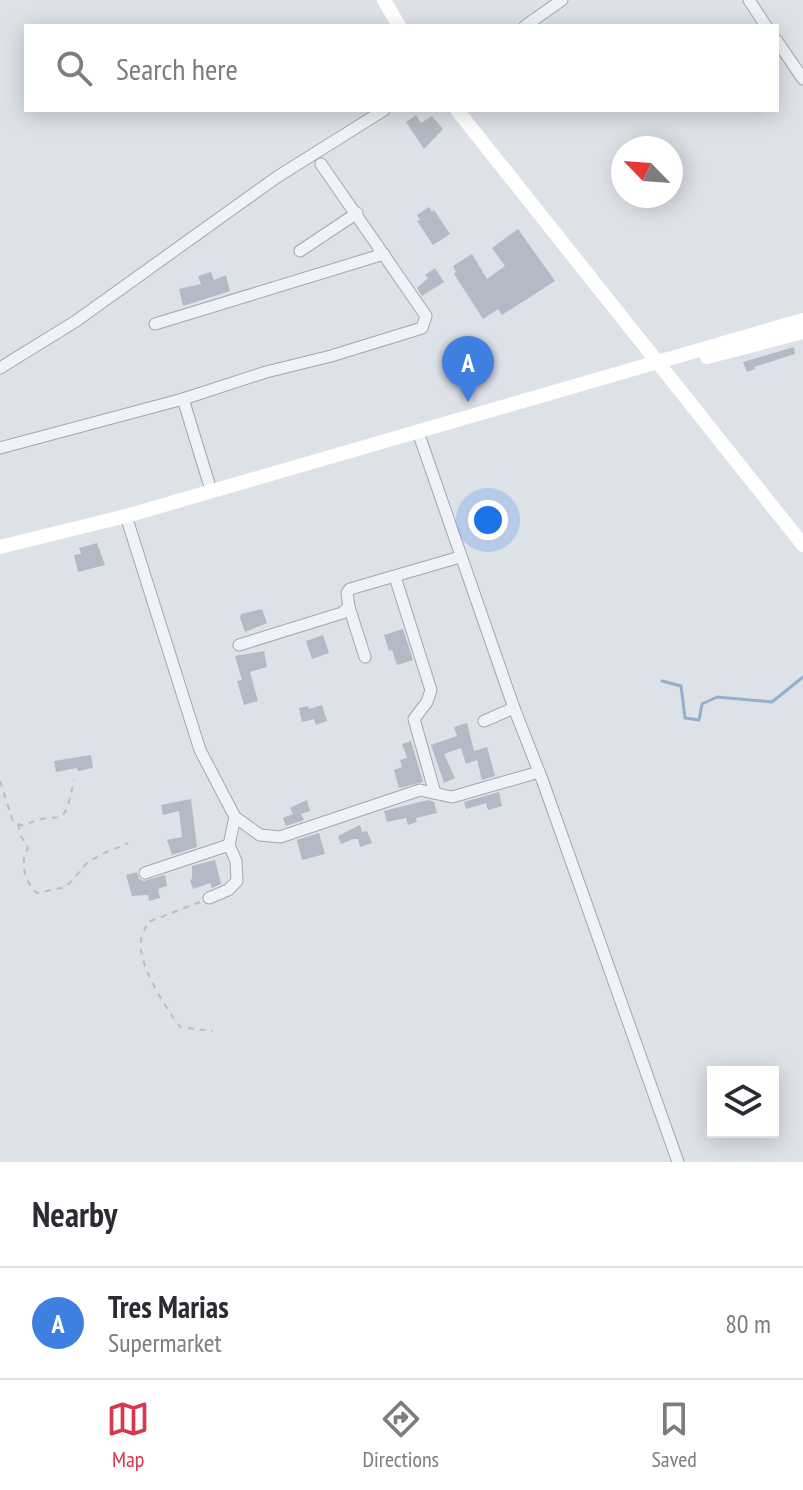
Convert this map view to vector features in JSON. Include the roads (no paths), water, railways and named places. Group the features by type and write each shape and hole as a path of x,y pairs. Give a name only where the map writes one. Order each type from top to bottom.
{"street":[{"path":"384,0 398,24"},
{"path":"528,24 562,0"},
{"path":"754,2 765,24"},
{"path":"779,44 803,79"},
{"path":"0,368 76,321 277,177 381,112"},
{"path":"459,112 803,545"},
{"path":"0,448 183,399 422,328 426,316 321,164"},
{"path":"300,251 357,213"},
{"path":"155,324 384,254"},
{"path":"0,547 126,516 657,365 803,320"},
{"path":"657,365 803,332"},
{"path":"183,399 211,490"},
{"path":"418,432 678,1162"},
{"path":"126,516 200,750 235,817 255,833 272,838 420,790 452,797 539,772"},
{"path":"365,657 349,607 347,593 350,589 460,557"},
{"path":"395,577 431,690 427,702 414,719 435,793"},
{"path":"239,645 342,613 349,607"},
{"path":"484,721 514,708"},
{"path":"209,898 228,890 237,881 236,861 229,845 235,817"},
{"path":"145,873 229,845"}],"waterway":[{"path":"662,681 681,686 685,718 699,720 702,704 717,697 772,702 803,677"}],"place":[{"name":"Tres Marias","path":"468,402"}]}
